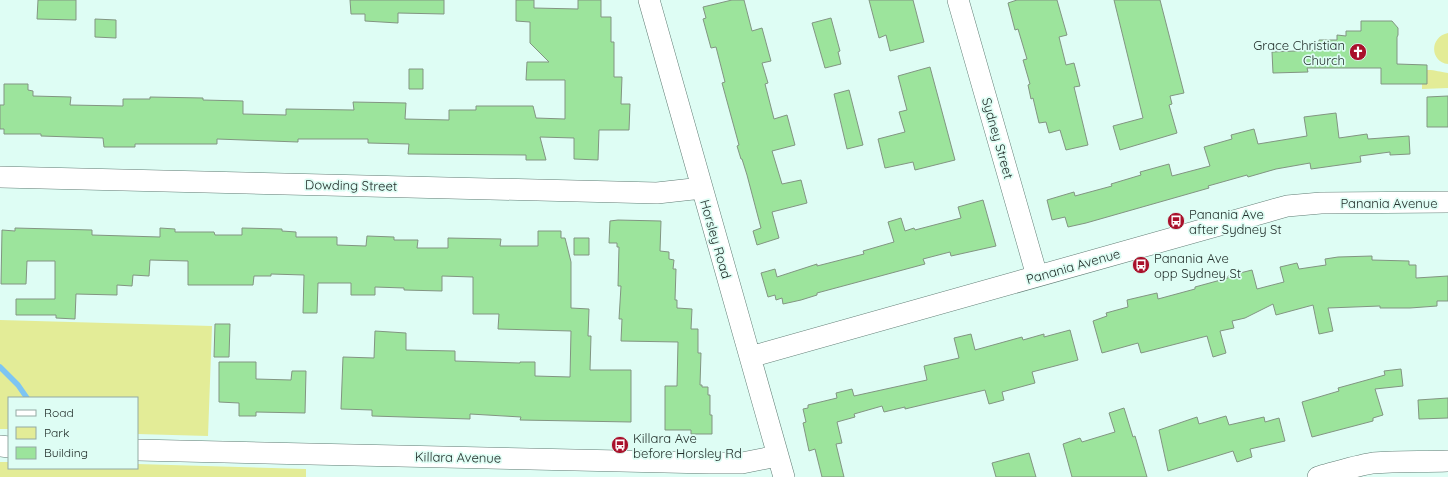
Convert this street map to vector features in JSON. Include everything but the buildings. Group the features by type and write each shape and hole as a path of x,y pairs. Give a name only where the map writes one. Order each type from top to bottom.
{"street":[{"name":"Horsley Road","path":"649,0 784,477"},
{"name":"Sydney Street","path":"958,0 1037,276"},
{"name":"Dowding Street","path":"0,176 657,193 702,188"},
{"name":"Panania Avenue","path":"750,357 1294,205 1320,203 1448,202"},
{"name":"Killara Avenue","path":"138,450 709,463 742,463 777,456"},
{"path":"1318,477 1372,464 1390,462 1448,461"}],"green space":[{"path":"1448,33 1448,64 1438,59 1434,49 1437,39"},
{"path":"1427,70 1448,73 1448,88 1422,89 1422,84 1427,84"},
{"path":"0,320 212,326 208,436 138,434 138,397 8,397 8,429 0,429"},
{"path":"0,462 8,462 8,469 138,469 138,464 306,469 306,477 0,477"}],"waterway":[{"path":"0,367 18,385 26,397"}],"place":[{"name":"Grace Christian Church","path":"1358,52"},
{"name":"Panania Ave after Sydney St","path":"1176,221"},
{"name":"Panania Ave opp Sydney St","path":"1141,265"},
{"name":"Killara Ave before Horsley Rd","path":"620,445"}]}
